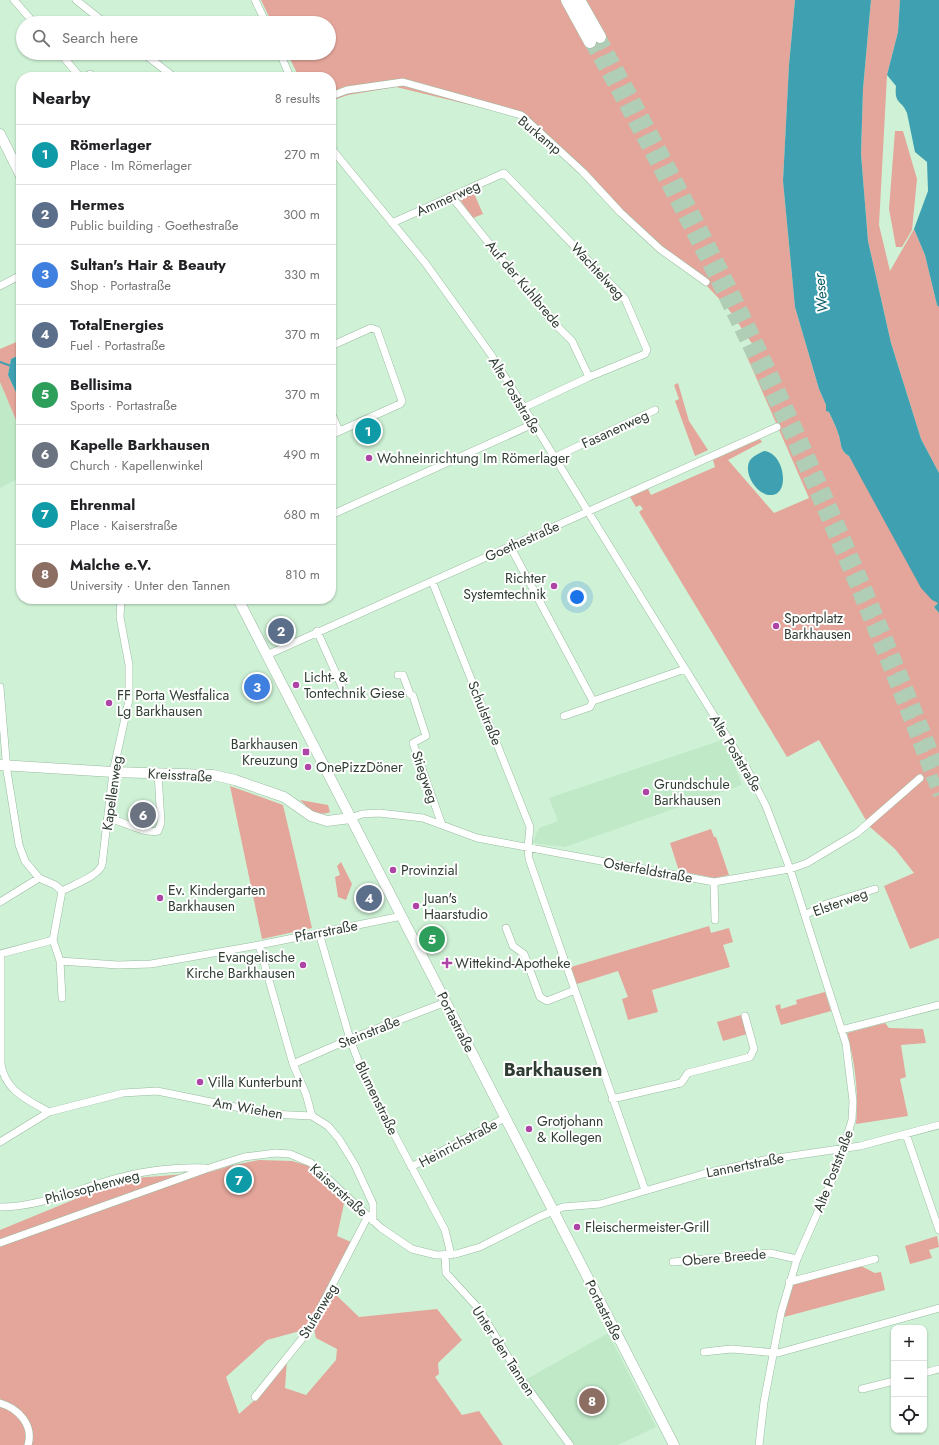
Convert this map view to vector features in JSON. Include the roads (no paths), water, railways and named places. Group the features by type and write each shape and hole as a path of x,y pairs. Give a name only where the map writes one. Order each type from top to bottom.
{"highway":[{"path":"567,0 595,39 579,0"}],"main road":[{"path":"0,134 16,166"},
{"name":"Portastraße","path":"241,604 674,1445"},
{"name":"Kreisstraße","path":"3,765 113,772 192,774 235,780 284,797 311,816 327,821 351,818"}],"street":[{"path":"14,0 28,16"},
{"path":"76,0 96,16"},
{"path":"255,0 263,16"},
{"path":"66,60 76,72"},
{"path":"152,60 168,72"},
{"path":"283,60 288,72"},
{"name":"Burkamp","path":"336,94 347,90 403,82 521,116 583,172 620,212 660,249 706,282"},
{"name":"Alte Poststraße","path":"336,154 426,264 492,356 553,458 755,782 790,869 841,1030 849,1060 852,1120 832,1180 797,1258 789,1282 772,1353 759,1445"},
{"name":"Ammerweg","path":"392,223 504,173"},
{"name":"Wachtelweg","path":"504,173 625,299 647,350 645,354 589,377 524,408"},
{"name":"Auf der Kuhlbrede","path":"451,196 550,319 572,341 589,377"},
{"path":"0,286 16,278"},
{"path":"336,344 371,328 377,330 402,401 400,404 336,432"},
{"name":"Fasanenweg","path":"553,458 655,410"},
{"path":"336,424 339,431"},
{"path":"336,513 533,424"},
{"name":"Goethestraße","path":"267,655 317,631 777,427"},
{"path":"510,546 593,701"},
{"name":"Schulstraße","path":"432,581 530,827 528,847 529,859 645,1190"},
{"name":"Kapellenweg","path":"62,891 96,874 100,870 113,772 130,700 129,665 120,617 121,604"},
{"path":"317,631 342,687"},
{"path":"564,716 590,707 593,701 685,669"},
{"name":"Stiegweg","path":"398,674 402,675 410,694 413,696 426,736 413,743 442,825"},
{"path":"0,687 3,765 19,845 26,861 39,878 56,885 62,891 53,940 60,961 62,998"},
{"path":"108,818 127,823 136,828 152,832 158,831 161,823 158,773"},
{"name":"Osterfeldstraße","path":"351,818 362,814 379,813 423,818 477,838 714,882 790,869 807,863 857,833 920,778"},
{"path":"0,902 39,878"},
{"path":"714,882 715,920"},
{"name":"Elsterweg","path":"805,915 826,904 875,889"},
{"name":"Pfarrstraße","path":"60,961 151,964 259,945 402,916"},
{"path":"506,928 513,946 524,954 540,997 547,1001 575,990"},
{"name":"Blumenstraße","path":"319,933 350,1039 365,1079 444,1230 448,1255"},
{"path":"0,1142 49,1112 14,1091 6,1082 1,1064 0,954 53,940"},
{"path":"259,945 293,1064 306,1094 312,1116 320,1120 332,1130 355,1165 373,1204 370,1219"},
{"name":"Steinstraße","path":"293,1064 350,1039 446,1002"},
{"path":"841,1030 939,1005"},
{"path":"612,1099 681,1084 688,1073 750,1057 754,1049 745,1016"},
{"name":"Am Wiehen","path":"49,1112 123,1093 156,1091 270,1114 312,1116"},
{"name":"Heinrichstraße","path":"411,1167 505,1118"},
{"name":"Lannertstraße","path":"554,1210 571,1206 600,1204 703,1174 764,1160 843,1149 939,1126"},
{"path":"906,1134 939,1230"},
{"name":"Kaiserstraße","path":"0,1243 208,1168 261,1154 276,1153 301,1158 318,1168 370,1219 392,1237 412,1249 428,1254 448,1255 480,1247 554,1210"},
{"name":"Philosophenweg","path":"0,1207 30,1203 124,1176 188,1167 208,1168"},
{"name":"Stufenweg","path":"255,1397 309,1330 370,1219"},
{"name":"Obere Breede","path":"674,1262 770,1253 797,1258"},
{"name":"Unter den Tannen","path":"448,1255 446,1272 479,1308 524,1383 570,1445"},
{"path":"789,1282 875,1259"},
{"path":"704,1352 731,1349 772,1353 939,1308"},
{"path":"927,1371 939,1368"},
{"path":"862,1389 891,1381"},
{"path":"0,1403 14,1408 19,1413 28,1429 28,1445"}],"water":[{"name":"Weser","path":"795,0 871,0 863,89 861,154 868,241 891,343 921,439 939,473 939,613 934,607 938,603 932,600 921,588 849,456 842,449 835,425 829,412 826,411 826,405 819,389 795,307 783,181 789,65"},
{"path":"900,0 939,0 939,307 937,305 925,255 914,229 928,191 927,162 915,152 907,113 897,99 896,86 887,75 898,32"},
{"path":"16,356 16,392 8,375 11,359"},
{"path":"764,451 771,453 777,459 783,473 781,488 778,493 772,495 766,495 756,488 749,476 748,464 751,459"}],"waterway":[{"path":"0,362 11,366"}],"tunnel":[{"path":"600,37 686,198 766,361 856,563 939,768"},
{"path":"590,42 686,221 776,404 859,594 939,795"}],"place":[{"name":"Römerlager","path":"368,431"},
{"name":"Wohneinrichtung Im Römerlager","path":"369,458"},
{"name":"Richter Systemtechnik","path":"554,586"},
{"name":"Sportplatz Barkhausen","path":"776,626"},
{"name":"Hermes","path":"281,631"},
{"name":"Licht- & Tontechnik Giese","path":"296,685"},
{"name":"Sultan's Hair & Beauty","path":"257,687"},
{"name":"FF Porta Westfalica Lg Barkhausen","path":"109,703"},
{"name":"Barkhausen Kreuzung","path":"306,752"},
{"name":"OnePizzDöner","path":"308,767"},
{"name":"Grundschule Barkhausen","path":"646,792"},
{"name":"Kapelle Barkhausen","path":"143,815"},
{"name":"Provinzial","path":"393,870"},
{"name":"Ev. Kindergarten Barkhausen","path":"160,898"},
{"name":"TotalEnergies","path":"369,898"},
{"name":"Juan's Haarstudio","path":"416,906"},
{"name":"Bellisima","path":"432,939"},
{"name":"Wittekind-Apotheke","path":"447,963"},
{"name":"Evangelische Kirche Barkhausen","path":"303,965"},
{"name":"Villa Kunterbunt","path":"200,1082"},
{"name":"Grotjohann & Kollegen","path":"529,1129"},
{"name":"Ehrenmal","path":"239,1180"},
{"name":"Fleischermeister-Grill","path":"577,1227"},
{"name":"Malche e.V.","path":"592,1401"}],"district":[{"name":"Barkhausen","path":"553,1070"}]}
